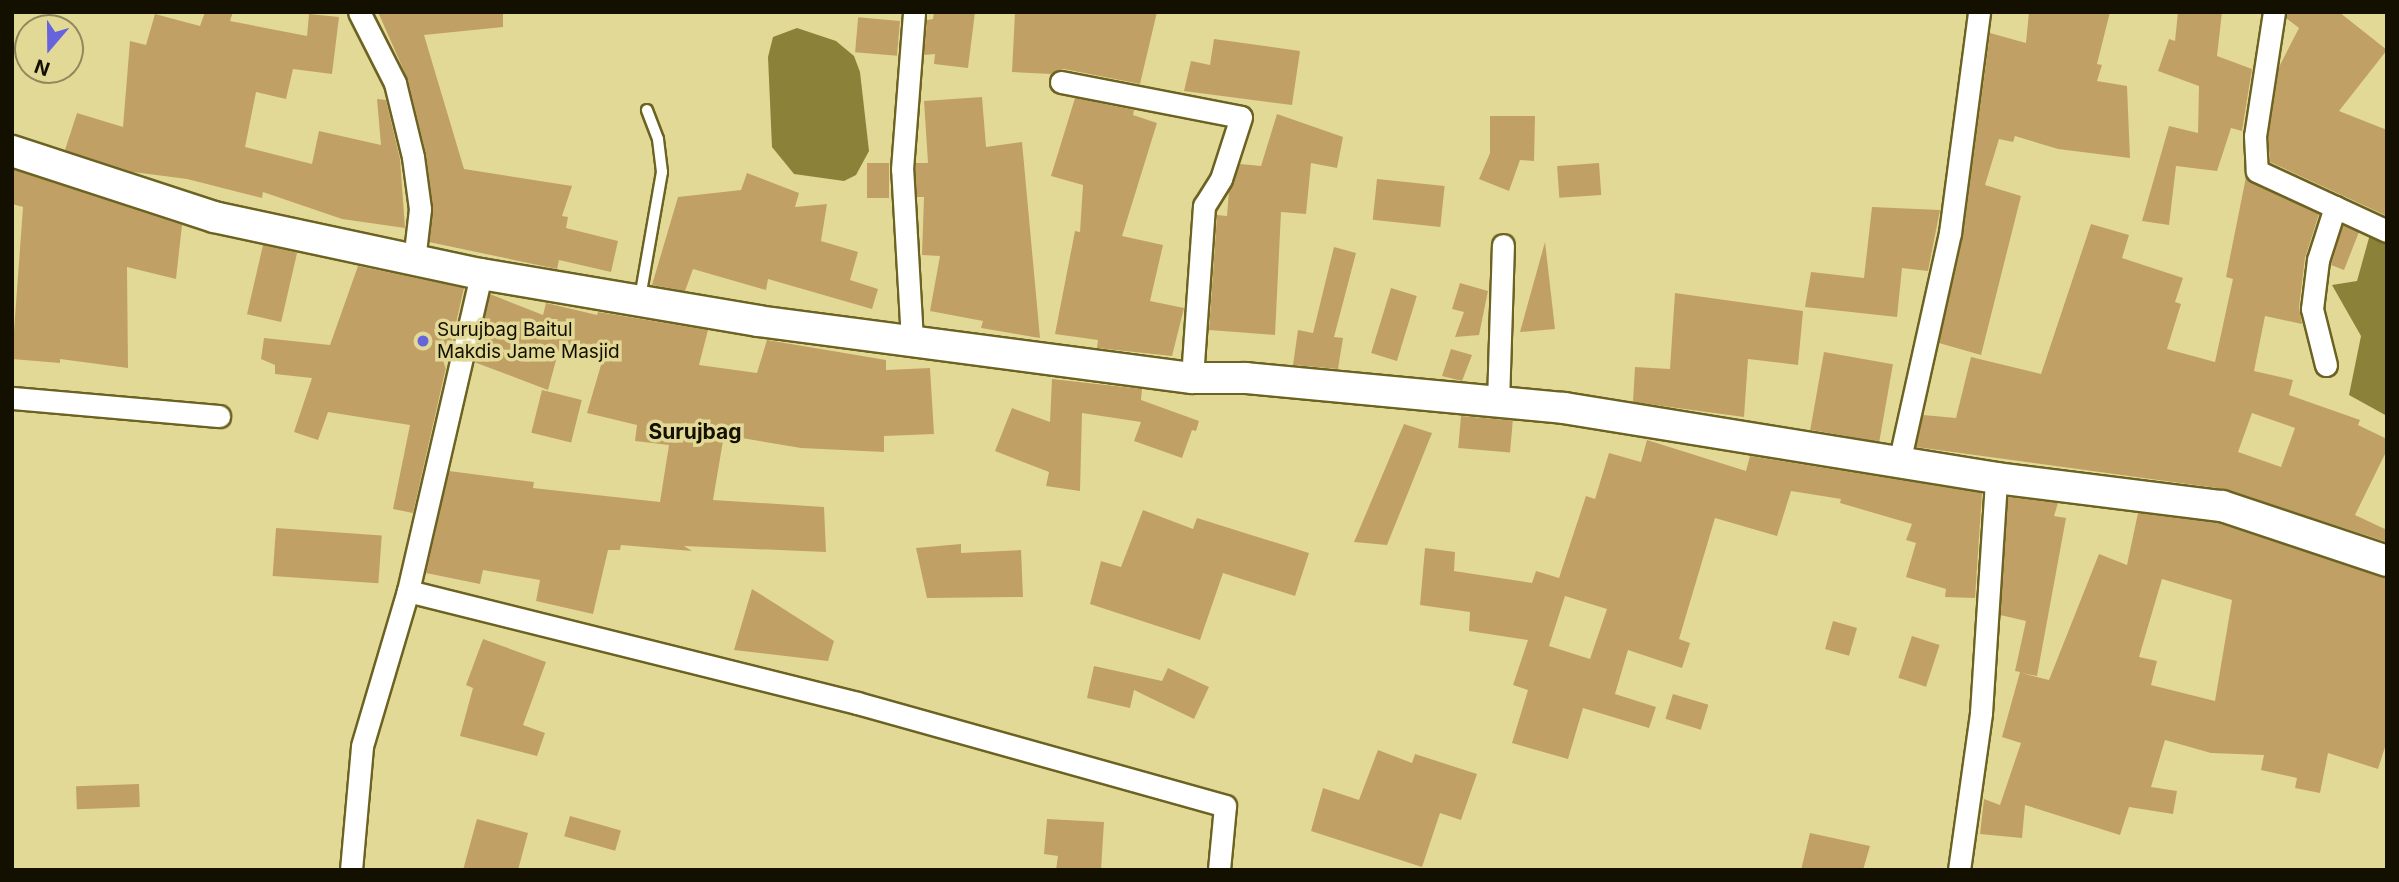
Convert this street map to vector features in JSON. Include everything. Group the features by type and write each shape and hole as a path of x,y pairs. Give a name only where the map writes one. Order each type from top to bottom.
{"street":[{"path":"359,12 395,83 413,157 420,209 414,261"},
{"path":"912,340 902,169 914,12"},
{"path":"1899,463 1950,233 1979,12"},
{"path":"2274,12 2261,84 2255,164 2266,178 2312,192 2336,207 2387,231"},
{"path":"1061,82 1241,117 1221,179 1204,206 1192,378"},
{"path":"12,151 214,217 481,274 639,301 1192,378 1246,378 1564,408 1996,478 2222,506 2387,561"},
{"path":"2326,365 2312,309 2318,260 2336,207"},
{"path":"1498,402 1503,245"},
{"path":"351,870 362,746 408,591 481,274"},
{"path":"12,398 219,416"},
{"path":"1959,870 1981,713 1996,478"},
{"path":"408,591 857,703 1225,806 1219,870"}],"lane":[{"path":"639,301 662,172 658,139 647,110"}],"shaded area":[{"path":"797,28 836,41 854,56 860,72 869,151 856,175 844,181 794,174 772,147 768,57 773,37"},
{"path":"2372,227 2387,234 2387,416 2349,395 2361,336 2332,285 2357,281"}],"building":[{"path":"205,12 233,12 230,21 307,36 309,14 339,17 332,74 293,69 286,99 256,92 245,147 312,164 319,131 381,145 377,99 386,100 400,159 405,228 342,219 263,192 262,198 187,179 133,172 65,150 77,113 123,127 130,41 146,45 155,14 200,26"},
{"path":"378,12 503,12 503,27 424,35 464,169 572,186 562,216 568,217 566,228 618,241 611,272 559,260 557,269 429,242 433,208 426,154 408,80"},
{"path":"934,12 975,12 968,68 934,64 935,54 924,55 927,20 933,19"},
{"path":"1015,12 1157,12 1140,84 1064,69 1051,74 1012,72"},
{"path":"2029,12 2110,12 2097,64 2102,65 2097,81 2127,86 2130,158 2058,149 2015,136 2013,142 1999,139 1985,185 2021,196 1981,355 1939,343 1963,235 1990,33 2026,43"},
{"path":"2178,12 2222,12 2217,56 2252,69 2242,131 2231,128 2217,171 2176,166 2169,225 2142,221 2169,126 2198,133 2199,86 2158,71 2169,39 2175,41"},
{"path":"2287,12 2339,12 2387,50 2339,111 2387,130 2387,216 2270,162 2268,137 2279,67 2299,28 2286,18"},
{"path":"858,17 900,21 897,56 855,52"},
{"path":"1214,39 1300,51 1292,105 1184,91 1191,61 1210,65"},
{"path":"982,97 986,147 1022,142 1040,338 981,328 983,321 930,311 940,256 922,255 924,197 917,197 915,169 916,163 928,163 924,101"},
{"path":"1075,98 1134,110 1133,115 1157,123 1122,236 1163,245 1150,301 1184,308 1172,356 1097,348 1098,340 1055,334 1075,231 1080,232 1083,185 1051,176"},
{"path":"1277,114 1343,137 1337,168 1311,163 1306,214 1281,212 1275,335 1209,330 1217,215 1227,216 1229,190 1240,164 1261,166"},
{"path":"1490,116 1535,116 1534,161 1520,160 1509,191 1479,179 1490,153"},
{"path":"867,163 889,163 889,198 867,198"},
{"path":"1599,163 1601,195 1559,198 1557,166"},
{"path":"12,169 182,225 176,279 127,267 128,368 60,359 60,363 12,359 23,207 12,204"},
{"path":"747,173 799,193 795,207 827,204 821,241 858,252 850,280 878,289 872,309 768,279 766,290 693,269 685,291 652,285 678,197 741,190"},
{"path":"2246,177 2319,214 2305,258 2299,307 2302,324 2265,316 2254,371 2293,380 2289,395 2360,420 2358,425 2387,439 2387,450 2355,515 2387,530 2387,542 2224,489 1916,447 1923,415 1956,418 1971,357 2041,374 2091,224 2129,235 2122,258 2183,278 2175,302 2181,304 2167,349 2215,362 2233,279 2226,277","holes":["2252,413 2295,428 2281,467 2238,452"]},
{"path":"1377,179 1445,186 1440,227 1373,220"},
{"path":"1872,207 1940,210 1928,271 1902,268 1897,317 1805,307 1811,272 1864,278"},
{"path":"2343,225 2359,232 2344,270 2331,265"},
{"path":"1545,242 1555,329 1520,332"},
{"path":"263,245 297,253 281,322 247,314"},
{"path":"1334,247 1356,253 1334,337 1343,338 1338,369 1293,365 1298,330 1313,333"},
{"path":"358,266 464,288 413,513 393,509 410,425 328,412 318,440 294,432 312,378 275,374 275,365 261,359 264,338 330,345"},
{"path":"1460,283 1488,291 1479,335 1455,337 1464,312 1452,309"},
{"path":"1391,288 1417,296 1397,361 1371,353"},
{"path":"1675,293 1803,311 1798,365 1748,359 1744,417 1633,402 1635,367 1670,369"},
{"path":"490,294 543,315 546,303 597,315 598,312 708,330 699,365 757,373 767,340 886,360 886,370 930,368 934,434 884,436 884,452 801,448 724,435 713,500 824,507 826,552 684,546 692,551 621,545 620,550 608,550 593,614 536,601 540,580 483,570 480,584 426,573 449,471 534,482 533,488 660,502 669,445 635,441 637,425 587,413 603,358 559,349 548,390 474,362"},
{"path":"1451,349 1472,355 1462,381 1442,376"},
{"path":"1824,352 1893,364 1879,442 1810,430"},
{"path":"1052,379 1142,389 1141,400 1199,421 1196,431 1192,430 1182,458 1134,441 1141,422 1082,413 1080,491 1046,486 1049,472 995,451 1012,408 1050,422"},
{"path":"542,390 582,400 571,443 531,433"},
{"path":"1461,416 1513,421 1510,452 1458,448"},
{"path":"1404,424 1432,433 1387,545 1354,542"},
{"path":"1647,440 1746,471 1750,456 1982,493 1975,598 1945,597 1946,589 1906,577 1916,543 1906,540 1912,524 1840,503 1841,499 1791,491 1777,536 1715,518 1679,639 1690,643 1682,668 1628,650 1615,694 1656,707 1649,728 1583,708 1568,759 1512,743 1528,690 1513,685 1528,640 1469,631 1470,612 1420,605 1425,548 1455,552 1454,571 1532,583 1536,571 1559,578 1586,496 1595,499 1609,453 1641,462","holes":["1565,596 1607,609 1590,659 1549,646"]},
{"path":"2008,497 2058,503 2054,516 2066,518 2037,676 2021,673 2049,680 2099,554 2127,565 2138,513 2218,523 2387,578 2387,741 2378,769 2328,753 2320,793 2295,788 2297,778 2261,770 2264,755 2211,753 2165,740 2151,787 2177,791 2173,814 2129,807 2120,835 2025,805 2022,838 1980,834 1984,799 2000,805 2021,743 2002,737 2020,672 2015,671 2026,621 2000,615","holes":["2162,579 2232,600 2215,701 2151,685 2157,661 2139,657"]},
{"path":"1143,510 1193,529 1197,518 1309,553 1295,596 1223,573 1200,640 1090,604 1101,561 1121,567"},
{"path":"276,528 382,535 378,583 273,576"},
{"path":"961,544 961,553 1021,550 1023,597 927,598 916,548"},
{"path":"752,589 834,641 828,661 734,650"},
{"path":"1833,621 1857,628 1849,656 1825,649"},
{"path":"1912,636 1940,645 1926,687 1898,678"},
{"path":"483,639 546,662 523,725 545,733 537,756 460,736 473,688 466,685"},
{"path":"1094,666 1162,681 1168,668 1209,687 1194,719 1134,690 1130,708 1087,698"},
{"path":"1673,694 1708,705 1701,730 1665,719"},
{"path":"1378,750 1412,763 1415,754 1477,774 1461,820 1440,813 1422,867 1311,831 1323,788 1359,800"},
{"path":"139,784 140,807 77,809 76,786"},
{"path":"570,816 621,831 615,851 564,836"},
{"path":"477,819 528,833 518,870 463,870"},
{"path":"1047,819 1104,822 1101,870 1056,870 1058,856 1044,854"},
{"path":"1810,833 1870,846 1863,870 1801,870"}],"place":[{"name":"Surujbag Baitul Makdis Jame Masjid","path":"423,341"}],"district":[{"name":"Surujbag","path":"695,432"}]}
